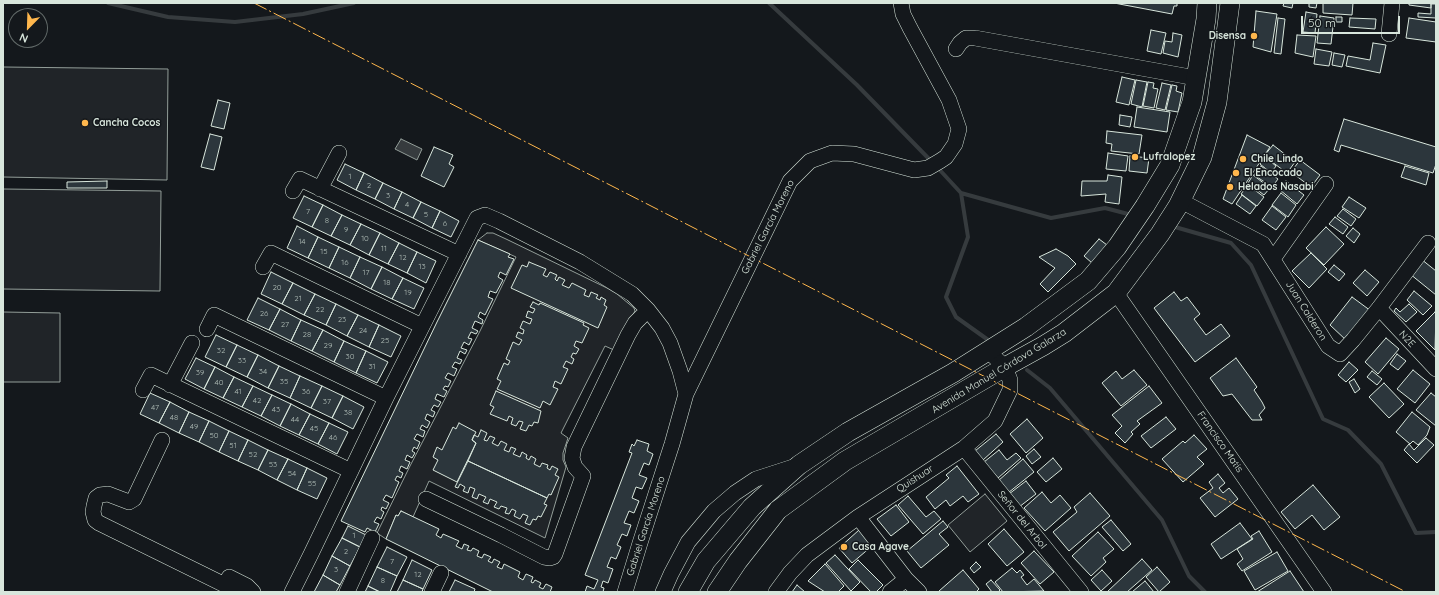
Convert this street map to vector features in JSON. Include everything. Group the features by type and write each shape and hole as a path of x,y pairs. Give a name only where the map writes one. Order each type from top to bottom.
{"main road":[{"path":"688,592 706,561 752,507 799,465 848,432 953,373 1026,327 1088,281 1117,248 1170,165 1192,102 1207,3"},
{"name":"Avenida Manuel Córdova Galarza","path":"716,592 778,510 845,461 1064,333 1116,293 1160,234 1181,201 1183,194 1202,157 1217,102 1230,3"},
{"path":"953,373 963,380 963,392"}],"street":[{"name":"Gabriel García Moreno","path":"625,592 672,444 686,394 790,181 810,161 832,152 845,152 914,170 928,168 940,161 946,157 955,144 959,129 949,100 903,14 901,3"},
{"path":"1389,34 1392,3"},
{"path":"956,49 960,42 966,38 975,38 1196,78"},
{"path":"320,189 339,152"},
{"path":"293,191 300,179 459,254"},
{"path":"1273,259 1326,184"},
{"name":"Juan Calderon","path":"1181,201 1263,244 1328,346 1340,354 1379,308 1428,243"},
{"path":"292,592 386,398 477,218 485,215 580,262 632,294 648,310 662,328 670,343 686,394"},
{"path":"263,267 271,253 422,326"},
{"name":"Francisco Matis","path":"1116,293 1324,592"},
{"name":"N2E","path":"1379,308 1436,369"},
{"path":"426,499 544,557 553,557 583,476 575,467 572,458 574,447 628,335 635,323 648,310"},
{"path":"207,329 214,315 386,398"},
{"path":"170,385 192,343"},
{"path":"988,351 1005,367"},
{"name":"Quishuar","path":"776,592 790,573 807,555 858,517 964,448 995,421 1010,390 1010,380 1005,367"},
{"path":"143,390 151,375 350,471"},
{"path":"162,440 134,499 129,502 108,494 100,495 96,498 94,506 95,520 238,592"},
{"name":"Señor del Arbol","path":"964,448 1081,592"},
{"path":"663,592 688,542 714,511 734,493 756,479 799,465"},
{"path":"94,516 96,514 105,515 247,586 253,592"},
{"path":"858,517 906,579 919,592"},
{"path":"347,592 372,538"},
{"path":"432,592 441,573"},
{"path":"890,592 906,579"}],"shaded area":[{"name":"Cancha Cocos","path":"3,67 168,69 167,180 3,177"},
{"path":"401,139 422,149 417,160 395,149"},
{"path":"3,189 161,191 160,291 3,289"},
{"path":"487,233 493,233 607,288 617,294 634,308 635,311 614,350 605,346 561,433 568,438 563,453 563,460 566,467 545,538 429,481 413,517 401,511 398,516 396,515 386,539 377,533 516,257 478,240"},
{"path":"3,312 60,313 60,382 3,382"},
{"path":"985,494 1007,521 970,552 948,525"}],"building":[{"path":"1114,3 1177,3 1177,6 1174,6 1172,14"},
{"path":"1284,3 1293,3 1292,8 1283,6"},
{"path":"1309,3 1317,3 1316,8 1309,7"},
{"path":"1323,3 1353,3 1352,15 1323,13"},
{"path":"1409,3 1431,3 1431,8 1409,5"},
{"path":"1431,4 1436,4 1436,18 1418,17 1418,13 1431,14"},
{"path":"1256,11 1277,14 1271,52 1253,47"},
{"path":"1306,12 1317,14 1315,33 1303,32"},
{"path":"1320,16 1334,18 1331,44 1317,43"},
{"path":"1336,17 1342,17 1342,22 1336,22"},
{"path":"1278,18 1285,19 1281,54 1274,53"},
{"path":"1350,18 1376,19 1375,29 1349,27"},
{"path":"1409,18 1436,22 1436,42 1406,38"},
{"path":"1151,30 1166,33 1161,54 1147,51"},
{"path":"1173,33 1182,35 1178,57 1163,53 1165,41 1172,42"},
{"path":"1297,35 1316,36 1313,57 1295,53"},
{"path":"1373,43 1386,45 1380,73 1346,66 1348,56 1370,60"},
{"path":"1316,49 1332,52 1329,66 1314,64"},
{"path":"1334,53 1345,55 1342,67 1332,65"},
{"path":"1122,77 1135,80 1129,105 1116,102"},
{"path":"1136,80 1147,82 1142,107 1131,104"},
{"path":"1148,82 1154,83 1153,88 1158,89 1154,108 1143,106"},
{"path":"1162,83 1171,85 1165,110 1156,108"},
{"path":"1172,85 1177,86 1176,91 1182,93 1178,112 1166,110"},
{"path":"218,100 230,103 224,129 211,126"},
{"path":"1137,107 1170,112 1167,132 1134,127"},
{"path":"1120,115 1132,117 1130,127 1119,125"},
{"path":"1344,119 1436,147 1436,164 1433,173 1341,145 1339,152 1334,150"},
{"path":"1107,131 1142,135 1139,154 1111,151 1112,144 1106,143"},
{"path":"210,134 222,137 214,170 201,167"},
{"path":"1247,135 1270,147 1232,204 1223,199"},
{"path":"1273,145 1295,162 1287,173 1264,156"},
{"path":"434,147 453,155 449,164 454,167 444,187 421,176"},
{"path":"1108,153 1128,156 1126,171 1106,169"},
{"path":"1130,156 1149,158 1147,173 1129,171"},
{"path":"1265,157 1276,166 1271,173 1260,164"},
{"path":"1300,160 1320,175 1311,187 1291,172"},
{"path":"345,164 364,173 356,190 337,180"},
{"path":"1261,166 1278,179 1272,187 1254,175"},
{"path":"1405,166 1429,173 1426,185 1401,177"},
{"path":"364,173 383,183 375,199 356,190"},
{"path":"1108,175 1122,177 1119,204 1105,202 1106,194 1081,196 1082,181 1107,181"},
{"path":"1253,175 1270,188 1264,195 1248,183"},
{"path":"107,181 107,188 67,188 67,182"},
{"path":"1286,181 1304,195 1297,204 1280,190"},
{"path":"383,183 402,192 394,209 375,199"},
{"path":"1248,185 1264,197 1257,206 1241,194"},
{"path":"402,192 421,202 413,218 394,209"},
{"path":"1281,193 1296,205 1288,217 1272,205"},
{"path":"1242,195 1256,206 1250,214 1236,204"},
{"path":"304,196 323,205 312,227 293,218"},
{"path":"1349,197 1366,208 1359,218 1342,207"},
{"path":"421,202 440,211 432,228 413,218"},
{"path":"323,205 342,215 331,236 312,227"},
{"path":"1272,206 1286,217 1276,230 1262,220"},
{"path":"1343,209 1356,219 1351,226 1337,216"},
{"path":"440,211 459,221 451,237 432,228"},
{"path":"342,215 361,224 350,245 331,236"},
{"path":"1335,217 1348,227 1343,234 1329,224"},
{"path":"361,224 380,233 369,255 350,245"},
{"path":"297,226 318,237 308,258 287,248"},
{"path":"1326,227 1344,244 1324,265 1306,248"},
{"path":"1353,228 1360,234 1354,243 1346,236"},
{"path":"380,233 399,243 388,264 369,255"},
{"path":"318,237 339,247 329,268 308,258"},
{"path":"1099,239 1107,245 1092,263 1084,256"},
{"path":"478,240 510,254 508,257 514,259 506,275 500,272 498,277 503,280 496,293 490,291 488,297 493,299 485,315 480,312 478,317 483,320 482,324 475,321 472,328 478,331 476,334 471,332 468,338 472,339 469,345 464,342 461,348 467,350 465,354 460,351 457,358 462,360 460,364 455,362 452,367 457,369 454,376 448,373 445,378 451,381 448,387 445,386 443,389 447,391 444,397 437,394 435,399 441,402 438,407 434,405 431,410 435,412 433,417 427,414 425,419 430,422 427,428 422,425 420,429 425,431 423,437 417,434 414,439 420,442 417,449 414,447 412,451 415,453 412,458 407,455 405,460 410,462 407,469 401,466 399,471 403,473 401,478 397,476 395,480 399,482 392,498 386,495 383,500 389,503 386,509 382,507 381,510 384,512 381,519 377,517 374,522 379,524 375,532 367,528 365,532 341,521"},
{"path":"399,243 417,252 407,273 388,264"},
{"path":"339,247 360,257 350,278 329,268"},
{"path":"1056,249 1068,256 1076,264 1048,292 1040,284 1055,268 1039,257"},
{"path":"417,252 436,261 426,283 407,273"},
{"path":"1311,253 1327,269 1309,288 1292,271"},
{"path":"360,257 382,267 371,289 350,278"},
{"path":"1421,259 1436,271 1436,295 1410,274"},
{"path":"529,262 546,269 543,275 547,277 550,272 557,275 555,279 557,281 559,277 565,280 562,285 569,288 572,283 586,290 584,295 589,297 591,292 598,295 596,298 600,300 601,297 606,300 604,305 607,307 598,328 511,288 522,265 527,267"},
{"path":"1334,265 1345,274 1339,281 1328,272"},
{"path":"382,267 403,278 392,299 371,289"},
{"path":"1365,270 1379,282 1367,296 1353,283"},
{"path":"271,272 293,283 282,304 261,294"},
{"path":"403,278 424,288 414,309 392,299"},
{"path":"293,283 315,294 304,315 282,304"},
{"path":"1414,291 1432,306 1423,315 1407,300"},
{"path":"1174,292 1181,301 1187,297 1200,314 1194,319 1206,335 1221,324 1230,336 1195,362 1154,308"},
{"path":"315,294 336,304 326,325 304,315"},
{"path":"1352,297 1371,311 1347,341 1330,325"},
{"path":"258,298 280,309 269,330 247,320"},
{"path":"533,302 539,305 540,303 584,323 583,325 589,328 582,343 576,341 574,346 579,349 576,354 573,353 571,357 574,359 572,364 566,361 563,367 568,369 561,384 555,381 553,387 558,389 550,405 543,401 540,408 497,389 501,381 497,379 504,363 508,365 510,361 506,359 513,342 519,345 522,340 516,337 518,332 523,334 524,330 520,328 523,321 530,324 532,319 526,317 528,311 533,313 535,309 530,307"},
{"path":"336,304 358,315 347,336 326,325"},
{"path":"1409,304 1417,312 1406,322 1394,311 1396,308 1400,312"},
{"path":"280,309 301,320 291,341 269,330"},
{"path":"1435,312 1436,314 1435,350 1416,331"},
{"path":"358,315 379,325 369,347 347,336"},
{"path":"301,320 323,330 312,351 291,341"},
{"path":"379,325 401,336 391,357 369,347"},
{"path":"323,330 344,341 334,362 312,351"},
{"path":"216,335 237,345 226,367 205,357"},
{"path":"1386,338 1399,349 1378,374 1365,362"},
{"path":"344,341 366,351 356,373 334,362"},
{"path":"237,345 258,355 247,377 226,367"},
{"path":"366,351 388,362 377,383 356,373"},
{"path":"1397,354 1406,361 1398,370 1390,364"},
{"path":"258,355 279,366 268,388 247,377"},
{"path":"196,358 215,367 204,389 185,379"},
{"path":"1236,358 1257,387 1254,390 1265,408 1259,415 1262,420 1252,420 1232,394 1223,396 1210,378"},
{"path":"1349,362 1358,370 1346,382 1338,375"},
{"path":"279,366 300,376 290,398 268,388"},
{"path":"215,367 234,377 223,398 204,389"},
{"path":"1134,370 1147,385 1121,406 1102,383 1116,371 1122,379"},
{"path":"1413,370 1430,384 1415,403 1397,389"},
{"path":"1372,371 1382,379 1377,385 1367,377"},
{"path":"300,376 322,386 311,408 290,398"},
{"path":"234,377 253,386 242,407 223,398"},
{"path":"1354,379 1360,389 1355,393 1349,382"},
{"path":"1384,383 1404,404 1389,418 1369,397"},
{"path":"253,386 272,395 261,416 242,407"},
{"path":"322,386 343,396 332,418 311,408"},
{"path":"1149,386 1162,403 1137,421 1140,424 1131,432 1133,434 1125,443 1115,433 1122,426 1112,415"},
{"path":"496,391 541,411 538,423 534,422 532,426 529,425 526,431 520,429 523,422 519,421 516,426 511,424 513,418 509,416 507,421 490,414 494,407 490,405"},
{"path":"150,393 170,402 159,423 140,414"},
{"path":"1431,393 1436,397 1436,426 1416,410"},
{"path":"272,395 291,404 280,426 261,416"},
{"path":"343,396 364,407 353,429 332,418"},
{"path":"170,402 189,412 179,433 159,423"},
{"path":"291,404 310,414 299,435 280,426"},
{"path":"189,412 209,421 199,442 179,433"},
{"path":"1412,412 1430,427 1427,435 1418,445 1413,441 1410,444 1396,432"},
{"path":"310,414 329,423 318,444 299,435"},
{"path":"1166,417 1176,429 1151,448 1141,436"},
{"path":"1027,419 1043,438 1026,453 1010,434"},
{"path":"209,421 229,431 219,452 199,442"},
{"path":"329,423 348,432 337,454 318,444"},
{"path":"459,423 476,432 472,440 476,443 457,482 433,470 438,460 433,457 437,447 442,450 453,427 456,429"},
{"path":"481,430 487,433 484,440 487,441 490,436 495,438 492,443 498,446 501,441 507,444 504,450 509,452 511,447 516,449 513,454 520,457 522,452 527,455 526,458 529,460 531,456 536,459 534,464 540,467 542,463 548,465 547,468 550,470 552,466 558,469 555,475 559,477 551,495 549,494 547,498 468,461 476,443 472,440 474,435 478,437"},
{"path":"229,431 248,440 238,461 219,452"},
{"path":"996,434 1003,442 983,460 975,451"},
{"path":"1194,435 1207,449 1197,457 1204,464 1183,482 1162,459 1183,441 1185,443"},
{"path":"1426,438 1434,445 1417,463 1404,450 1409,444 1414,450"},
{"path":"248,440 268,450 258,470 238,461"},
{"path":"637,440 649,444 647,451 653,454 649,465 644,463 639,475 647,478 642,489 636,487 632,498 639,501 634,513 629,511 624,523 631,525 627,536 622,534 617,545 621,547 616,559 611,557 607,567 613,569 608,583 603,581 601,587 604,588 603,592 585,592 587,586 594,589 598,580 585,575 632,453 629,452 632,444 634,446"},
{"path":"1034,449 1041,457 1032,464 1026,456"},
{"path":"268,450 288,459 277,480 258,470"},
{"path":"999,450 1007,460 1016,453 1021,458 998,478 984,462"},
{"path":"1053,458 1062,469 1046,482 1037,472"},
{"path":"288,459 307,468 297,490 277,480"},
{"path":"1023,459 1034,472 1008,493 998,481"},
{"path":"468,461 547,498 544,504 547,505 541,517 538,516 536,520 533,519 530,525 525,523 528,516 523,514 520,519 514,516 516,511 512,509 509,514 505,513 507,508 501,506 499,509 494,507 497,502 490,499 488,504 483,502 486,497 479,494 477,499 472,497 475,489 470,487 468,493 463,491 465,487 460,484 458,488 455,487"},
{"path":"957,466 979,494 968,502 963,496 950,506 946,500 935,509 926,497 949,478 946,475"},
{"path":"307,468 327,478 317,499 297,490"},
{"path":"1218,474 1225,483 1219,488 1223,493 1229,488 1238,499 1215,517 1200,498 1213,488 1209,482"},
{"path":"1026,481 1036,494 1019,507 1009,494"},
{"path":"1313,485 1340,517 1324,530 1312,515 1295,529 1281,512"},
{"path":"1042,492 1051,503 1060,495 1071,508 1045,531 1024,508"},
{"path":"1090,493 1110,516 1069,551 1053,532 1077,512 1074,507"},
{"path":"908,496 926,517 934,511 941,519 923,534 898,505"},
{"path":"896,505 909,522 891,536 877,519"},
{"path":"401,511 439,529 436,535 441,538 443,534 459,541 456,546 462,549 464,544 469,546 467,550 471,551 473,548 479,551 477,556 482,558 484,554 491,557 488,561 492,563 494,559 500,562 497,567 502,569 504,564 520,572 518,577 523,580 526,574 533,577 531,582 533,583 535,580 541,583 539,587 543,589 546,584 552,587 550,592 493,592 386,539 396,515 398,516"},
{"path":"1111,520 1131,544 1123,551 1102,527"},
{"path":"943,521 948,527 939,534 949,545 921,568 907,551"},
{"path":"1240,523 1252,539 1221,559 1211,544"},
{"path":"348,526 366,535 360,547 342,538"},
{"path":"1004,529 1024,552 1007,566 988,544"},
{"path":"859,530 872,546 852,563 839,548"},
{"path":"1259,531 1272,552 1242,571 1237,564 1243,559 1237,549 1253,539 1251,536"},
{"path":"1098,532 1114,549 1103,558 1106,562 1091,576 1072,556"},
{"path":"342,538 360,547 350,566 332,556"},
{"path":"387,547 407,557 397,576 377,567"},
{"path":"1034,551 1054,572 1040,584 1021,563"},
{"path":"1277,552 1288,571 1255,590 1244,571"},
{"path":"835,555 860,582 851,591 826,563"},
{"path":"332,556 350,566 340,585 323,575"},
{"path":"1142,559 1152,570 1127,592 1107,592"},
{"path":"412,560 432,570 423,589 403,580"},
{"path":"858,560 883,585 876,592 871,592 849,569"},
{"path":"976,562 981,567 974,573 970,568"},
{"path":"825,564 844,586 838,592 825,592 808,581"},
{"path":"377,567 397,576 390,592 380,592 368,586"},
{"path":"1157,567 1170,582 1159,592 1146,577"},
{"path":"1012,568 1017,573 1020,570 1024,575 1021,577 1027,585 1034,579 1044,591 1003,592 995,582"},
{"path":"963,570 979,589 976,592 939,591"},
{"path":"1102,570 1112,581 1101,591 1091,580"},
{"path":"1290,571 1304,592 1257,592"},
{"path":"323,575 340,585 336,592 314,592"},
{"path":"403,580 423,589 422,592 397,592"},
{"path":"455,580 475,589 474,592 449,592"},
{"path":"991,580 1000,590 998,592 992,592 986,584"},
{"path":"1145,581 1154,592 1132,592"},
{"path":"797,585 805,592 792,592"},
{"path":"368,586 380,592 365,592"}],"waterway":[{"path":"108,3 168,17 235,22 303,14 354,3"},
{"path":"769,3 857,85 932,162"},
{"path":"937,167 961,193 968,237 946,297 956,317 991,342"},
{"path":"961,193 1051,218 1105,208 1132,215"},
{"path":"1175,227 1231,243 1251,265 1323,419 1348,430 1381,464 1416,533 1436,532"},
{"path":"1027,370 1050,388 1162,520 1189,576 1205,592"}],"power":[{"path":"254,3 1406,592"}],"place":[{"name":"Disensa","path":"1254,36"},
{"name":"Cancha Cocos","path":"85,123"},
{"name":"Lufralopez","path":"1135,157"},
{"name":"Chile Lindo","path":"1243,159"},
{"name":"El Encocado","path":"1236,173"},
{"name":"Helados Nasabi","path":"1230,187"},
{"name":"Casa Agave","path":"844,547"}]}
